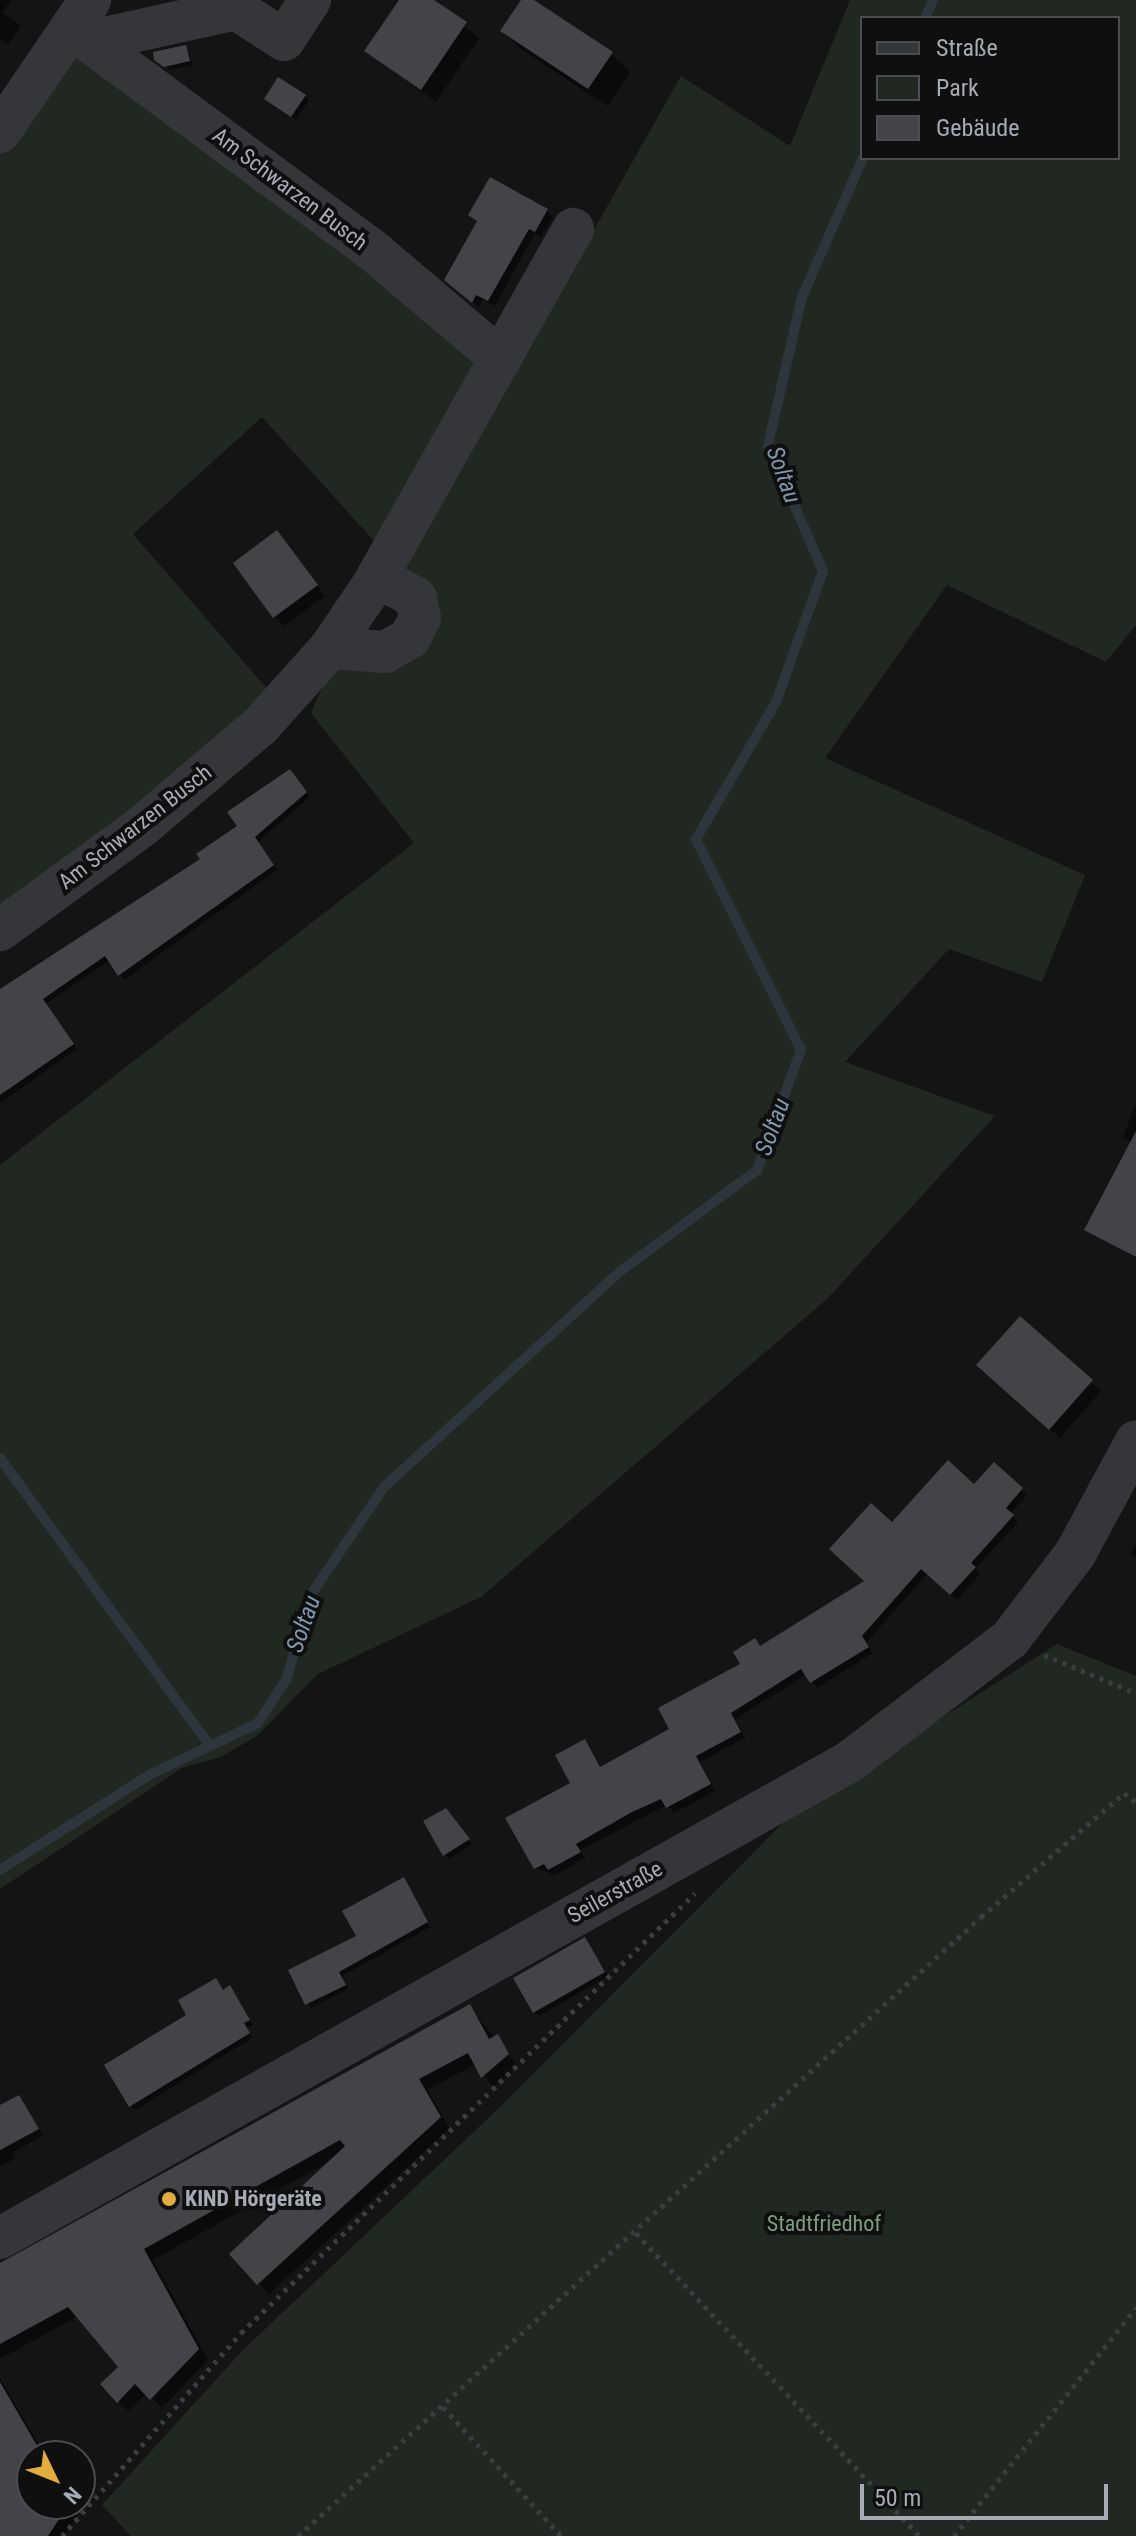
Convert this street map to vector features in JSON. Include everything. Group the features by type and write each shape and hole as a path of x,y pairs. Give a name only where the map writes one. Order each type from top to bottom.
{"street":[{"path":"0,132 84,23 239,4 284,40 310,0"},
{"name":"Am Schwarzen Busch","path":"84,23 377,254 501,359"},
{"name":"Am Schwarzen Busch","path":"0,930 140,828 261,725 330,648 372,586 573,229"},
{"path":"330,648 385,652 410,638 420,618 416,598 389,583 372,586"},
{"name":"Seilerstraße","path":"0,2238 849,1762 1010,1639 1075,1554 1136,1441"}],"path":[{"path":"1010,1639 1136,1693"},
{"path":"299,2536 1124,1793 1136,1802"},
{"path":"62,2536 241,2333 703,1884"},
{"path":"636,2233 920,2536"},
{"path":"954,2536 1136,2308"},
{"path":"443,2407 561,2536"}],"green space":[{"path":"850,0 1136,0 1136,625 1106,662 947,585 825,758 1085,875 1042,982 949,949 845,1062 995,1116 827,1299 481,1597 318,1674 258,1735 221,1757 182,1768 0,1889 0,1165 414,843 311,713 331,667 415,646 402,572 262,417 133,534 269,691 185,770 0,912 0,152 82,40 518,364 681,76 790,146"},
{"name":"Stadtfriedhof","path":"1057,1644 1136,1676 1136,2536 131,2536 102,2505 243,2350 499,2108 794,1812"}],"building":[{"path":"399,0 434,0 467,22 421,90 364,51"},
{"path":"521,0 534,0 613,52 588,89 500,31"},
{"path":"186,45 190,61 164,67 154,60 153,52"},
{"path":"278,77 306,95 291,117 264,99"},
{"path":"490,177 548,209 535,232 529,229 488,301 476,295 472,303 444,280 477,221 468,215"},
{"path":"277,530 318,585 273,618 233,563"},
{"path":"290,769 307,792 255,837 274,865 118,976 105,956 43,999 74,1044 0,1095 0,989 200,859 196,854 237,826 227,812"},
{"path":"1136,1131 1136,1257 1084,1230"},
{"path":"1020,1316 1093,1380 1049,1430 976,1365"},
{"path":"948,1460 974,1484 994,1462 1023,1488 1006,1508 1014,1515 971,1563 976,1567 950,1595 921,1569 862,1636 869,1647 810,1683 801,1669 731,1713 741,1732 696,1756 711,1784 666,1808 661,1799 632,1812 576,1844 581,1852 548,1870 544,1864 534,1869 505,1818 570,1783 555,1755 585,1739 600,1767 669,1729 658,1708 740,1664 733,1652 755,1638 760,1646 864,1581 829,1549 871,1503 892,1522"},
{"path":"446,1808 470,1839 443,1856 423,1821"},
{"path":"404,1877 428,1922 339,1972 346,1985 305,2005 288,1970 356,1936 342,1911"},
{"path":"585,1937 605,1972 533,2013 513,1978"},
{"path":"216,1978 223,1990 230,1985 250,2020 244,2023 250,2033 129,2107 104,2065 186,2015 178,2000"},
{"path":"470,2004 489,2039 498,2034 509,2054 481,2078 468,2053 419,2079 441,2117 257,2285 229,2254 345,2146 340,2140 144,2249 199,2349 150,2400 135,2384 117,2403 100,2384 118,2367 68,2307 0,2344 0,2263"},
{"path":"19,2095 39,2129 0,2150 0,2105"},
{"path":"0,2382 34,2440 16,2440 16,2520 58,2520 48,2536 0,2536"}],"waterway":[{"name":"Soltau","path":"926,16 933,0"},
{"name":"Soltau","path":"0,1870 149,1775 258,1723 287,1678 310,1596 384,1487 622,1270 757,1170 801,1050 696,839 776,702 823,571 768,445 802,297 862,160"},
{"path":"0,1458 210,1746"}],"place":[{"name":"KIND Hörgeräte","path":"169,2199"}]}
